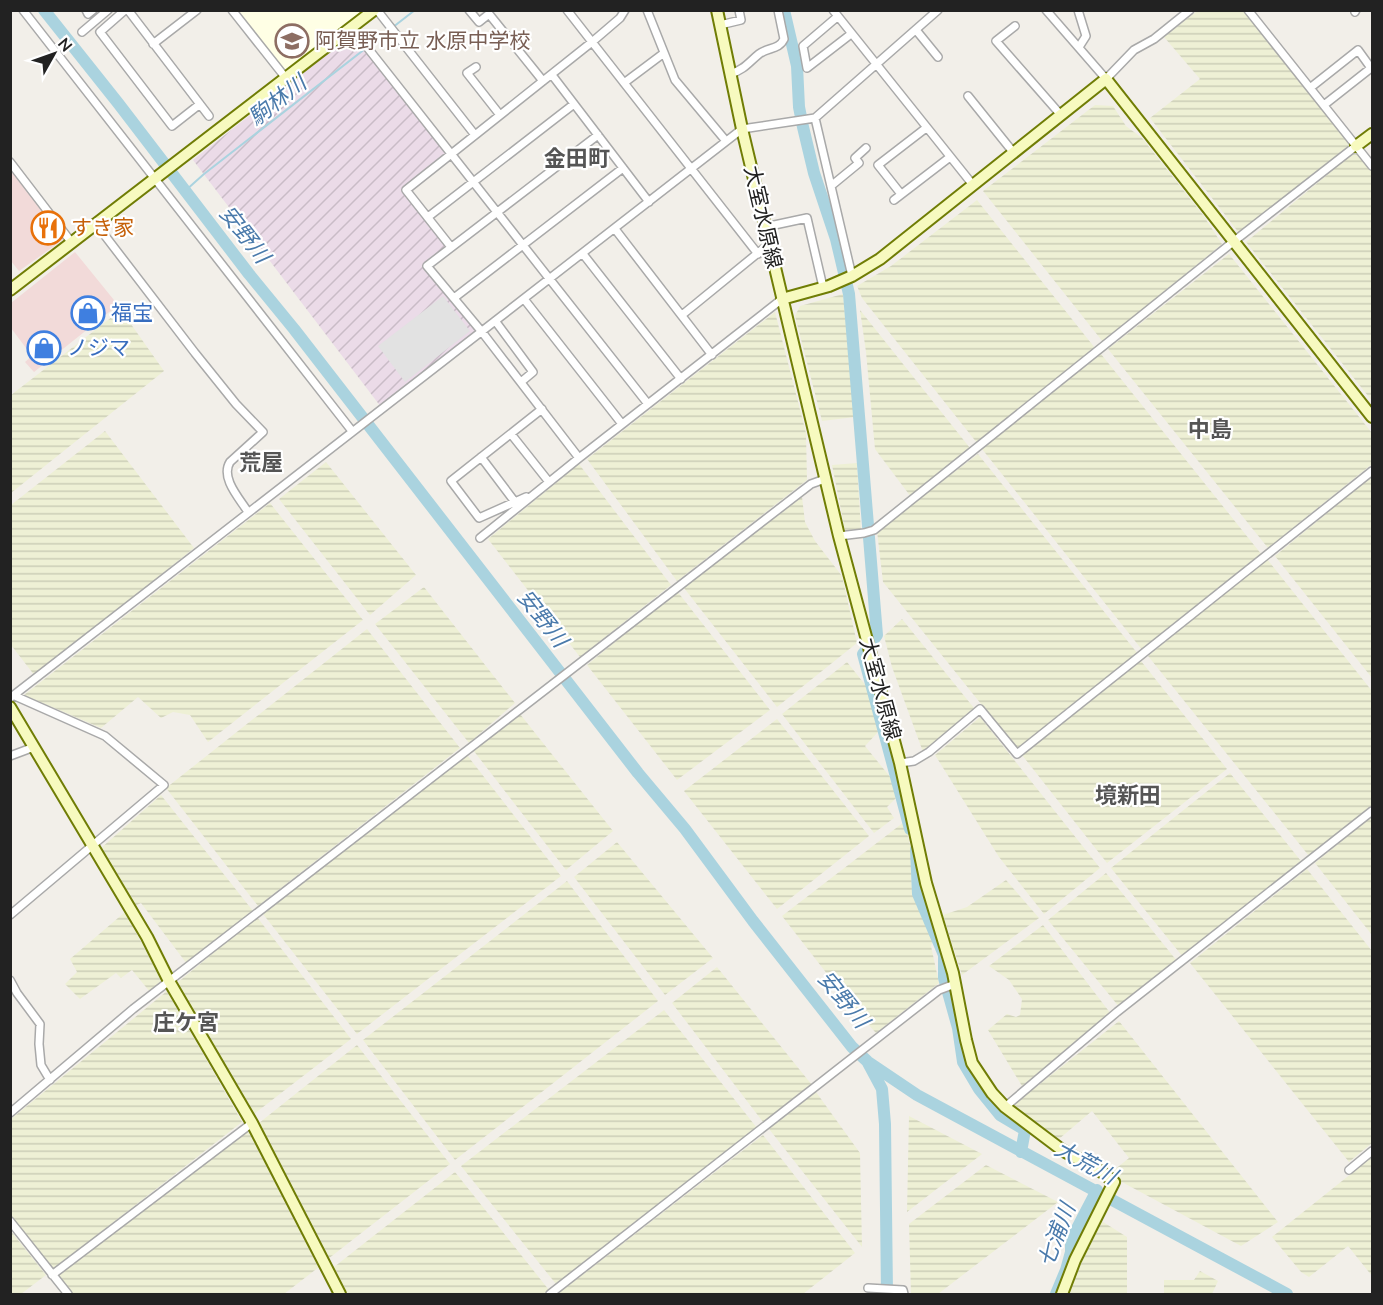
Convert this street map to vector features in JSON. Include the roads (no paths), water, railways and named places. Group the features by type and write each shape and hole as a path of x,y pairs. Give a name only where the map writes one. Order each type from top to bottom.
{"main road":[{"path":"10,290 285,77 376,10"},
{"name":"大室水原線","path":"717,10 742,129 838,536 900,763 926,883 972,1063 992,1093 1005,1107 1062,1150 1102,1172 1114,1182 1075,1260 1062,1294"},
{"path":"782,299 852,276 880,259 1106,79 1372,417"},
{"path":"1356,146 1372,134"},
{"path":"10,706 147,937 169,981 252,1123 340,1294"}],"street":[{"path":"23,10 353,430"},
{"path":"86,10 88,14 93,10"},
{"path":"82,32 108,10"},
{"path":"200,104 172,126 100,32 126,10 200,104 209,116"},
{"path":"153,44 197,10"},
{"path":"232,10 285,77"},
{"path":"376,10 475,135"},
{"path":"469,10 478,22 489,14 543,81"},
{"path":"567,10 758,254"},
{"path":"451,247 406,190 552,75 621,18 625,10"},
{"path":"647,10 675,80 726,141"},
{"path":"720,25 741,20 739,10"},
{"path":"730,74 746,67 761,52 783,43 778,10"},
{"path":"10,915 165,785 105,736 13,697 742,129 815,118 938,10"},
{"path":"1046,10 1106,79 1134,50 1154,39 1190,10"},
{"path":"1078,10 1086,36 1079,47"},
{"path":"1248,10 1372,166"},
{"path":"851,34 807,68 803,46 835,14 973,185"},
{"path":"1015,26 996,40 1060,114"},
{"path":"352,28 648,404"},
{"path":"916,30 938,57"},
{"path":"1310,88 1358,50 1371,68 1324,105"},
{"path":"624,83 664,53"},
{"path":"476,66 467,72 500,115"},
{"path":"552,75 649,202"},
{"path":"968,96 1014,152"},
{"path":"428,217 574,104"},
{"path":"815,118 852,276"},
{"path":"902,194 878,165 926,128"},
{"path":"579,458 482,332 427,266 598,135"},
{"path":"838,536 874,530 1356,146"},
{"path":"831,186 859,163 855,158 866,148"},
{"path":"894,200 950,157"},
{"path":"10,162 72,243"},
{"path":"454,298 623,168"},
{"path":"765,227 807,218 823,287"},
{"path":"96,224 195,353 236,404 263,432 227,467 231,487 248,512"},
{"path":"615,229 712,354"},
{"path":"682,315 769,244"},
{"path":"582,254 681,379"},
{"path":"524,299 622,424"},
{"path":"480,538 782,299"},
{"path":"496,322 533,372 521,382"},
{"path":"535,493 479,518 451,481 542,409"},
{"path":"511,434 549,482"},
{"path":"481,458 515,502"},
{"path":"900,763 914,761 929,752 980,710 1017,754 1372,471"},
{"path":"10,1113 133,1009 552,683 811,484 825,479"},
{"path":"10,756 34,747"},
{"path":"1005,1107 1118,1012 1372,811"},
{"path":"10,980 40,1024 41,1065 50,1080"},
{"path":"550,1294 870,1043 943,988 953,984"},
{"path":"52,1275 252,1123"},
{"path":"1348,1170 1372,1151"},
{"path":"10,1221 68,1294"},
{"path":"871,1288 901,1292"}],"waterway":[{"name":"安野川","path":"44,10 638,773 685,829 753,921 852,1047 867,1061 882,1089 885,1124 887,1294"},
{"name":"駒林川","path":"185,191 415,10"},
{"path":"784,10 797,66 799,107 803,127 814,173 836,239 849,294 877,635 863,654 910,829"},
{"path":"916,849 918,894 944,955 944,978 958,1028 963,1062 979,1089 1000,1115 1025,1130 1021,1152"},
{"name":"大荒川","path":"868,1062 917,1095 1287,1294"},
{"name":"七浦川","path":"1056,1294 1066,1270 1071,1252 1071,1240 1097,1190"}],"place":[{"name":"阿賀野市立 水原中学校","path":"292,41"},
{"name":"すき家","path":"48,228"},
{"name":"福宝","path":"88,313"},
{"name":"ノジマ","path":"44,348"}],"district":[{"name":"金田町","path":"577,158"},
{"name":"中島","path":"1210,429"},
{"name":"荒屋","path":"261,462"},
{"name":"境新田","path":"1128,795"},
{"name":"庄ケ宮","path":"186,1022"}]}
